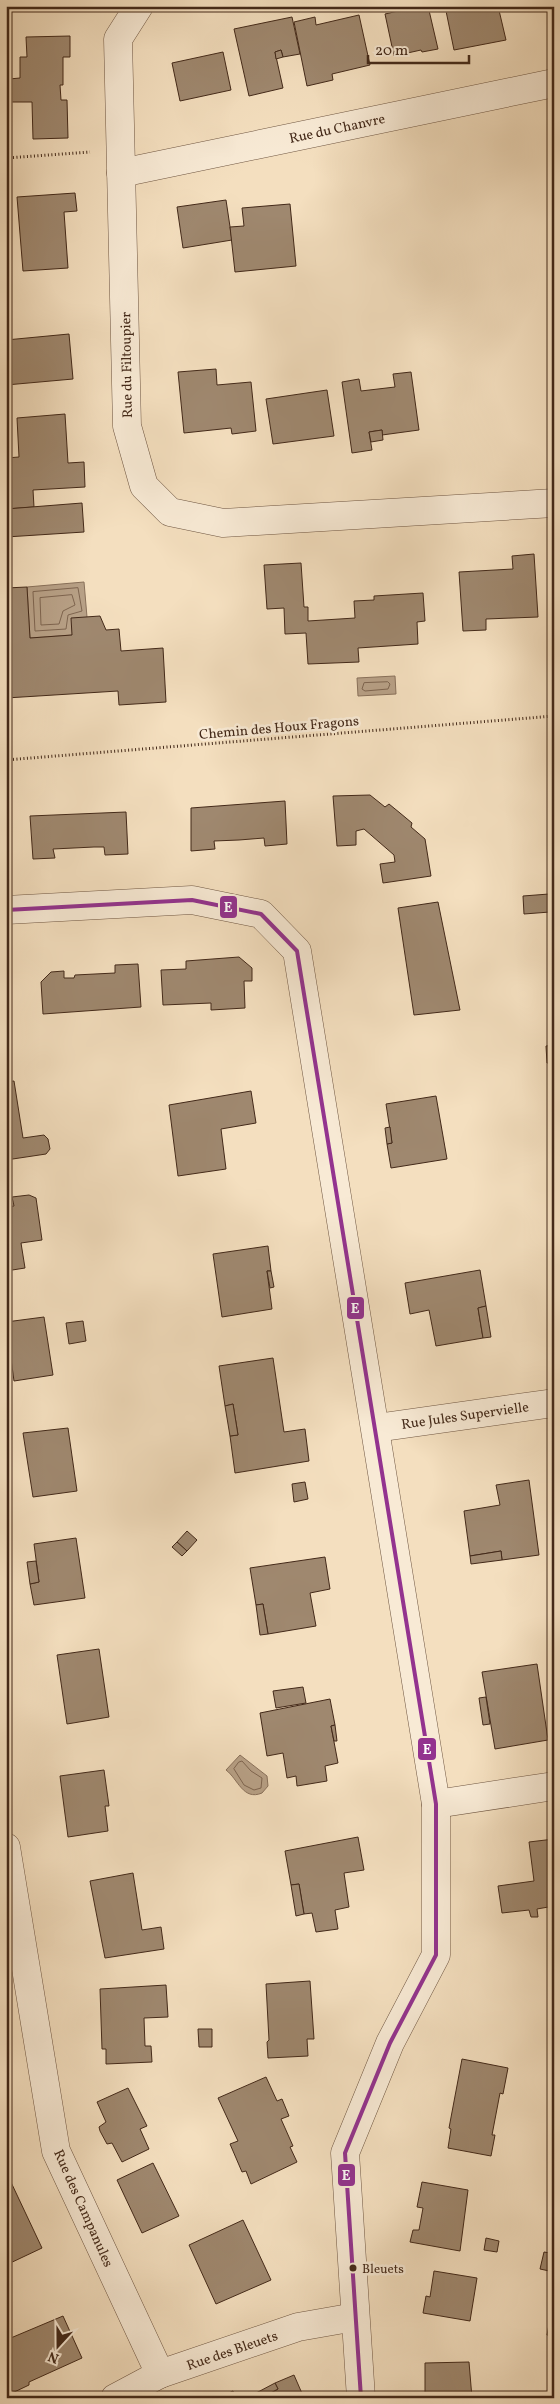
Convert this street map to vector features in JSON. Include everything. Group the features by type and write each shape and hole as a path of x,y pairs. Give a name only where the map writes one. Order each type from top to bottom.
{"street":[{"name":"Rue du Filtoupier","path":"139,6 118,39 127,426 144,486 170,512 223,522 554,503"},
{"name":"Rue du Chanvre","path":"120,162 554,83"},
{"path":"6,910 192,900 262,914 297,950 436,1804 436,1955 390,2043 345,2152 361,2398"},
{"name":"Rue Jules Supervielle","path":"376,1428 554,1403"},
{"path":"436,1804 554,1786"},
{"name":"Rue des Campanules","path":"6,1846 56,2152 160,2374"},
{"name":"Rue des Bleuets","path":"115,2398 160,2374 298,2327 355,2317"}],"path":[{"path":"6,158 120,162"},
{"name":"Chemin des Houx Fragons","path":"6,760 554,716"}],"water":[{"path":"84,582 87,617 72,635 30,638 27,587"},
{"path":"395,676 396,694 358,696 357,678"},
{"path":"240,1755 267,1776 268,1786 262,1793 255,1795 245,1792 226,1770"}],"building":[{"path":"428,6 438,49 422,52 421,50 394,56 385,14"},
{"path":"445,6 498,6 506,40 454,50"},
{"path":"359,15 370,65 332,74 333,80 307,86 294,22 315,17 316,25"},
{"path":"292,17 300,54 283,57 281,50 275,52 283,88 249,96 234,29"},
{"path":"70,36 70,57 63,57 63,85 60,85 61,100 67,100 68,138 33,139 32,102 9,102 9,79 20,78 20,57 27,57 26,37"},
{"path":"281,50 283,57 276,59 275,52"},
{"path":"223,52 231,90 180,101 172,63"},
{"path":"75,193 77,211 64,212 68,268 23,271 17,197"},
{"path":"226,200 232,240 183,248 177,207"},
{"path":"290,204 296,266 235,272 230,227 244,226 242,208"},
{"path":"69,334 73,379 6,385 6,340"},
{"path":"216,369 217,385 251,382 256,431 232,434 231,428 184,433 178,372"},
{"path":"411,372 419,430 382,435 382,430 369,432 372,450 352,453 342,382 359,379 361,391 395,387 393,374"},
{"path":"327,390 334,436 273,444 266,399"},
{"path":"65,414 68,463 84,462 85,487 33,490 34,507 6,509 6,458 19,457 17,418"},
{"path":"382,430 383,440 371,442 369,432"},
{"path":"82,503 84,532 6,537 6,509"},
{"path":"534,554 538,617 486,619 486,630 463,631 459,572 513,569 512,556"},
{"path":"301,563 304,607 308,607 308,621 355,618 354,601 374,600 374,596 423,593 425,621 417,622 418,644 358,648 359,662 308,664 306,633 285,634 284,608 267,609 264,565"},
{"path":"27,587 30,638 72,635 71,618 100,616 106,630 119,629 121,651 163,648 166,702 119,705 118,691 6,698 6,588"},
{"path":"370,795 385,807 389,804 412,823 411,827 425,839 431,876 383,883 380,864 395,862 394,855 364,829 356,831 356,845 337,846 333,796"},
{"path":"285,801 287,844 265,846 264,838 214,841 215,849 191,851 191,808"},
{"path":"126,812 128,854 105,855 104,847 53,849 55,858 33,859 30,816"},
{"path":"549,894 550,912 524,914 523,896"},
{"path":"438,902 460,1010 414,1015 398,908"},
{"path":"549,928 554,928 554,937 549,937"},
{"path":"239,957 252,968 252,981 244,981 245,1008 211,1010 211,1003 163,1005 161,970 186,969 186,961"},
{"path":"138,964 141,1007 43,1014 41,982 51,972 64,971 64,978 74,978 75,975 115,973 115,965"},
{"path":"554,1045 554,1063 547,1063 546,1046"},
{"path":"14,1081 23,1138 44,1135 48,1139 50,1149 46,1154 6,1160 6,1082"},
{"path":"251,1091 256,1123 221,1129 226,1169 178,1176 169,1105"},
{"path":"436,1096 447,1159 391,1168 387,1144 392,1143 386,1104"},
{"path":"390,1127 392,1143 387,1144 385,1128"},
{"path":"29,1195 36,1198 42,1240 21,1243 25,1268 6,1271 6,1207 14,1206 12,1197"},
{"path":"268,1246 271,1271 267,1271 272,1309 222,1317 213,1254"},
{"path":"480,1270 486,1306 478,1308 483,1338 436,1346 429,1310 410,1314 405,1283"},
{"path":"267,1271 271,1271 274,1287 270,1288"},
{"path":"486,1306 491,1337 483,1338 478,1308"},
{"path":"44,1317 53,1375 14,1381 6,1322"},
{"path":"83,1321 86,1341 69,1344 66,1323"},
{"path":"273,1358 284,1432 305,1429 309,1461 235,1473 230,1436 238,1435 233,1404 225,1406 219,1366"},
{"path":"233,1404 238,1435 230,1436 225,1406"},
{"path":"68,1428 77,1491 33,1497 23,1433"},
{"path":"529,1480 539,1555 502,1560 501,1551 470,1556 464,1511 500,1505 496,1485"},
{"path":"305,1482 308,1499 294,1502 292,1484"},
{"path":"187,1531 197,1540 187,1551 177,1542"},
{"path":"76,1538 85,1598 34,1605 30,1584 39,1582 34,1544"},
{"path":"177,1542 187,1551 182,1556 172,1547"},
{"path":"501,1551 502,1560 471,1564 470,1556"},
{"path":"325,1557 330,1589 310,1593 316,1626 268,1634 263,1604 256,1605 250,1568"},
{"path":"36,1561 39,1582 30,1584 27,1562"},
{"path":"263,1604 268,1634 260,1635 256,1605"},
{"path":"99,1649 109,1717 67,1724 57,1655"},
{"path":"537,1664 548,1740 495,1749 482,1672"},
{"path":"303,1687 306,1703 276,1708 273,1691"},
{"path":"486,1697 490,1724 483,1725 479,1698"},
{"path":"330,1699 335,1725 331,1726 338,1763 325,1766 327,1781 297,1786 296,1776 287,1778 283,1753 267,1756 260,1713"},
{"path":"335,1725 337,1741 334,1741 331,1726"},
{"path":"104,1770 109,1806 105,1806 108,1831 68,1837 60,1776"},
{"path":"358,1837 364,1870 344,1873 349,1907 335,1910 338,1929 316,1932 312,1913 304,1914 299,1884 291,1885 285,1851"},
{"path":"554,1839 554,1906 537,1909 538,1917 531,1917 529,1910 502,1913 498,1886 534,1881 529,1842"},
{"path":"133,1873 142,1930 161,1927 164,1949 105,1958 90,1881"},
{"path":"299,1884 304,1914 296,1916 291,1885"},
{"path":"310,1981 314,2039 307,2039 308,2056 268,2058 266,1984"},
{"path":"166,1985 168,2017 144,2018 145,2046 151,2046 152,2062 106,2064 106,2049 102,2049 100,1989"},
{"path":"198,2029 212,2029 212,2047 199,2047"},
{"path":"462,2059 508,2068 503,2094 500,2093 492,2135 495,2135 491,2156 448,2148 451,2129 449,2128"},
{"path":"266,2077 277,2101 282,2099 289,2116 281,2119 293,2146 290,2147 297,2162 251,2184 246,2171 242,2172 230,2144 238,2141 218,2098"},
{"path":"128,2088 147,2126 140,2129 149,2149 122,2162 112,2143 107,2144 100,2131 99,2127 106,2122 97,2102"},
{"path":"153,2163 179,2216 142,2233 117,2180"},
{"path":"9,2178 42,2248 6,2265 6,2179"},
{"path":"422,2182 468,2190 460,2251 410,2242 413,2230 419,2230 423,2208 417,2207"},
{"path":"554,2210 554,2230 550,2229"},
{"path":"243,2220 271,2280 216,2304 189,2245"},
{"path":"554,2231 554,2272 540,2269 544,2252 550,2253"},
{"path":"486,2238 499,2241 497,2252 484,2250"},
{"path":"434,2271 477,2278 470,2321 423,2313 426,2296 430,2297"},
{"path":"63,2316 82,2358 29,2382 29,2385 8,2395 6,2390 6,2340"},
{"path":"550,2319 554,2319 554,2336 547,2335"},
{"path":"469,2362 472,2398 425,2398 425,2363"},
{"path":"294,2375 304,2398 262,2398 278,2389 275,2383"},
{"path":"275,2383 278,2389 261,2398 258,2392"},
{"path":"233,2391 236,2398 218,2398"},
{"path":"258,2392 261,2398 244,2398"}],"transit line":[{"name":"E","path":"6,910 192,900 261,914 297,951 436,1804 436,1955 390,2043 345,2153 361,2398"}],"place":[{"name":"Bleuets","path":"353,2268"}]}
